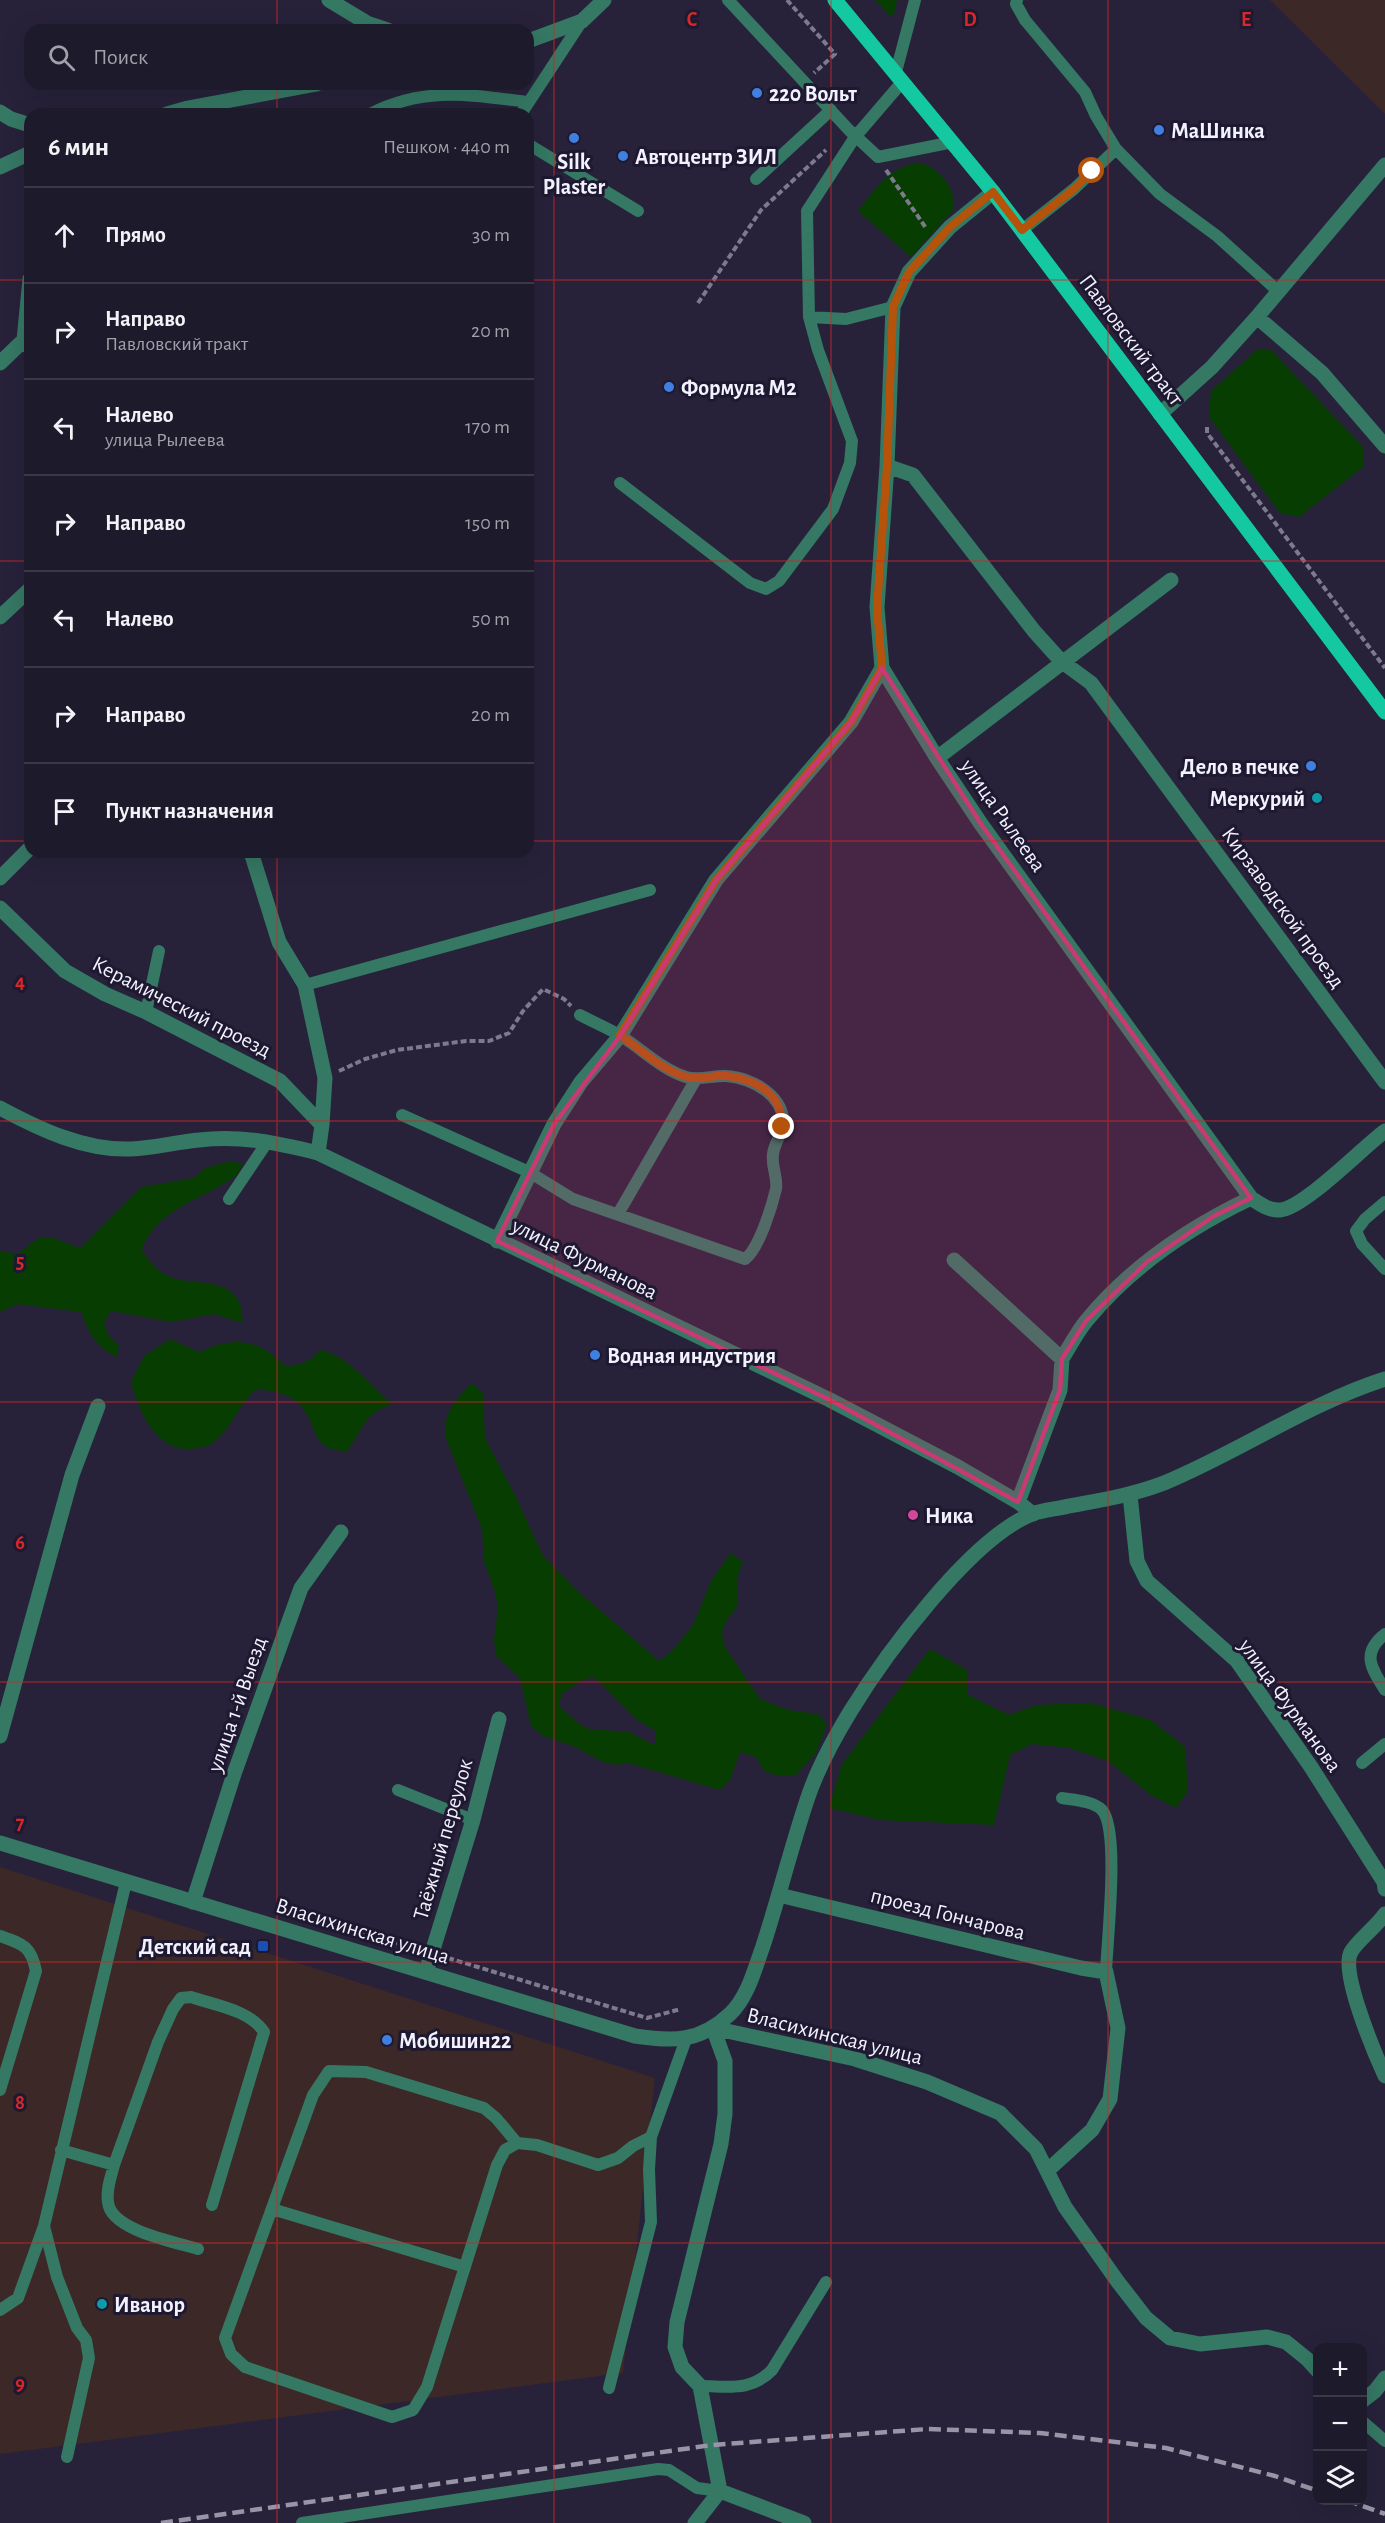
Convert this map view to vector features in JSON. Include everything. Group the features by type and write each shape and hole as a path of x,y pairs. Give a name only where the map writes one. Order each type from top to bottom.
{"main road":[{"name":"Павловский тракт","path":"835,0 993,192 1385,712"}],"street":[{"path":"329,0 370,24"},
{"path":"534,39 582,21 604,0"},
{"path":"189,108 253,90"},
{"path":"0,112 24,123"},
{"path":"0,167 24,156"},
{"path":"1160,414 1212,367 1279,292 1385,165"},
{"name":"улица Рылеева","path":"993,192 950,227 909,272 893,307 887,466 877,608 882,668 981,824 1251,1198"},
{"path":"1257,317 1322,373 1385,446"},
{"path":"0,363 24,346"},
{"name":"Кирзаводской проезд","path":"887,466 913,475 1034,632 1061,661 1091,683 1385,1082"},
{"path":"937,758 1061,661 1171,580"},
{"path":"0,617 24,595"},
{"path":"497,1241 554,1124 581,1082 620,1035 716,880 851,722 882,668"},
{"path":"0,878 24,854"},
{"path":"253,858 279,942 305,985 325,1078 318,1153"},
{"name":"Керамический проезд","path":"0,908 25,935 65,971 105,994 146,1012 280,1081 322,1125"},
{"name":"улица Фурманова","path":"0,1108 33,1126 103,1147 130,1149 202,1139 268,1141 318,1153 830,1400 958,1467 1018,1502 1033,1514"},
{"path":"1018,1502 1060,1390 1062,1359 1086,1321 1147,1262 1214,1216 1251,1198 1268,1209 1282,1210 1301,1201 1385,1131"},
{"path":"954,1260 1062,1359"},
{"path":"1033,1514 1130,1495 1165,1482 1348,1391 1385,1379"},
{"path":"0,1736 72,1475 98,1406"},
{"name":"улица Фурманова","path":"1130,1495 1137,1561 1147,1581 1237,1661 1317,1776 1384,1882 1385,1889"},
{"name":"Власихинская улица","path":"0,1843 635,2036 664,2040 686,2039 713,2028 732,2012 744,1994 779,1895 808,1798 824,1759 850,1712 933,1599 967,1562 999,1533 1033,1514"},
{"name":"улица 1-й Выезд","path":"193,1902 234,1774 301,1588 341,1532"},
{"name":"Таёжный переулок","path":"426,1972 473,1820 499,1719"},
{"name":"проезд Гончарова","path":"779,1895 1106,1972"},
{"path":"1385,1914 1351,1952 1349,1963 1357,2005 1385,2076"},
{"path":"1047,2171 1092,2130 1110,2099 1118,2028 1106,1972"},
{"path":"695,2523 720,2492 700,2386 682,2367 675,2347 676,2322 721,2144 725,2114 725,2061 713,2028"},
{"name":"Власихинская улица","path":"713,2028 855,2059 938,2086 999,2113 1036,2149 1065,2207 1118,2282 1146,2318 1170,2338 1200,2344 1267,2337 1286,2342 1313,2366"},
{"path":"1367,2398 1376,2391 1385,2378"},
{"path":"720,2492 804,2523"}],"lane":[{"path":"728,0 852,133 878,157 953,142"},
{"path":"620,483 750,583 766,589 779,580 833,509 850,463 852,441 818,350 809,317 807,211 852,133 899,77 915,0"},
{"path":"1017,0 1016,4 1025,20 1084,92 1116,149 1160,194 1217,236 1279,292"},
{"path":"524,108 582,21"},
{"path":"382,108 425,95 457,93 528,102"},
{"path":"756,179 831,110"},
{"path":"534,148 638,211"},
{"path":"1022,230 1074,189 1116,149"},
{"path":"809,317 846,319 893,307"},
{"path":"305,985 650,890"},
{"path":"146,1012 159,951"},
{"path":"402,1114 529,1172 573,1199 745,1259 757,1243 775,1192 777,1179 773,1168 772,1153 782,1127 782,1112 776,1099 756,1084 727,1076 696,1079 685,1077 662,1065 620,1035 580,1015"},
{"path":"618,1214 696,1079"},
{"path":"229,1199 268,1141"},
{"path":"1385,1202 1365,1219 1356,1231 1362,1244 1385,1269"},
{"path":"1385,1634 1375,1642 1370,1655 1371,1668 1385,1690"},
{"path":"1362,1763 1385,1743"},
{"path":"398,1790 473,1820"},
{"path":"1062,1798 1095,1805 1102,1810 1107,1819 1112,1877 1106,1972"},
{"path":"0,2310 18,2298 44,2226 126,1882"},
{"path":"0,1936 25,1946 33,1957 36,1971 0,2090"},
{"path":"198,2249 128,2226 113,2215 107,2204 108,2185 114,2165 158,2042 173,2009 182,1998 191,1997 250,2018 264,2031 212,2205"},
{"path":"609,2388 651,2222 649,2170 651,2137 686,2039"},
{"path":"517,2143 496,2118 484,2108 366,2072 329,2071 313,2095 225,2338 231,2354 245,2367 392,2417 413,2410 428,2387 497,2165 505,2150 517,2143 537,2145 598,2164 618,2158 633,2146 651,2137"},
{"path":"61,2150 114,2165"},
{"path":"272,2209 465,2267"},
{"path":"44,2226 57,2277 77,2328 86,2340 89,2358 67,2457"},
{"path":"700,2386 746,2386 762,2380 772,2370 826,2282"},
{"path":"1367,2425 1385,2441"},
{"path":"302,2523 658,2469 669,2470 697,2488 720,2492"}],"path":[{"path":"787,0 835,54 805,82"},
{"path":"698,303 761,210 852,133"},
{"path":"878,157 936,242"},
{"path":"1207,427 1207,433 1221,452 1385,668"},
{"path":"325,1078 365,1059 397,1050 466,1041 489,1041 509,1033 523,1011 543,989 564,999 580,1015"},
{"path":"332,1923 647,2018 681,2009"}],"highlighted area":[{"path":"882,668 981,824 1251,1198 1214,1216 1147,1262 1086,1321 1062,1359 1060,1390 1018,1502 830,1400 497,1241 554,1124 620,1036 716,880 851,722"}],"shaded area":[{"path":"1270,0 1385,0 1385,114"},
{"path":"0,1867 655,2078 623,2373 0,2454"}],"green space":[{"path":"875,0 897,0 894,14 891,17"},
{"path":"915,163 931,167 938,172 949,186 954,202 953,210 911,257 858,211 889,176"},
{"path":"1257,350 1271,350 1363,447 1363,467 1299,517 1280,513 1209,417 1211,391"},
{"path":"230,1161 243,1164 237,1175 170,1214 149,1235 142,1249 153,1265 168,1276 218,1285 227,1289 240,1304 243,1323 214,1314 171,1322 111,1311 104,1324 109,1336 119,1345 117,1357 94,1339 81,1312 17,1304 0,1312 0,1251 17,1254 40,1237 54,1238 80,1248 141,1187 194,1178 205,1168"},
{"path":"170,1339 199,1352 223,1343 244,1342 264,1349 284,1365 304,1362 320,1350 331,1353 359,1372 393,1404 375,1412 370,1417 347,1451 335,1450 321,1442 306,1413 296,1401 280,1393 256,1389 244,1402 225,1432 213,1443 194,1449 178,1448 158,1436 150,1427 131,1382 144,1356"},
{"path":"472,1383 483,1393 485,1438 516,1497 542,1554 573,1587 659,1661 672,1651 693,1625 712,1579 731,1553 743,1562 738,1576 738,1606 728,1618 722,1632 725,1647 760,1699 788,1710 818,1714 827,1724 816,1753 796,1775 779,1776 764,1771 756,1757 740,1752 730,1780 720,1790 628,1763 618,1765 603,1762 573,1746 543,1736 531,1726 520,1678 496,1656 494,1640 498,1608 484,1561 482,1529 445,1436 446,1420 452,1406","holes":["594,1677 636,1719 656,1731 654,1745 629,1732 589,1729 578,1723 559,1706 562,1694 582,1680"]},
{"path":"930,1649 967,1670 968,1695 1009,1715 1036,1705 1091,1703 1151,1720 1185,1747 1188,1791 1176,1808 1152,1796 1108,1761 1070,1748 1032,1744 1010,1755 994,1825 881,1820 829,1808 842,1764"}],"railway":[{"path":"161,2523 712,2445 928,2429 1040,2433 1166,2448 1275,2476 1313,2489"},
{"path":"1360,2505 1385,2514"}],"place":[{"name":"220 Вольт","path":"757,93"},
{"name":"МаШинка","path":"1159,130"},
{"name":"Silk Plaster","path":"574,138"},
{"name":"Автоцентр ЗИЛ","path":"623,156"},
{"name":"Формула М2","path":"669,387"},
{"name":"Дело в печке","path":"1311,766"},
{"name":"Меркурий","path":"1317,798"},
{"name":"Водная индустрия","path":"595,1355"},
{"name":"Ника","path":"913,1515"},
{"name":"Детский сад","path":"263,1946"},
{"name":"Мобишин22","path":"387,2040"},
{"name":"Иванор","path":"102,2304"}],"route":[{"path":"782,1127 782,1112 776,1099 756,1084 727,1076 696,1079 685,1077 662,1065 620,1035 716,880 851,722 882,668 877,608 887,466 893,307 909,272 950,227 993,192 1022,230 1074,189 1092,171"}]}
